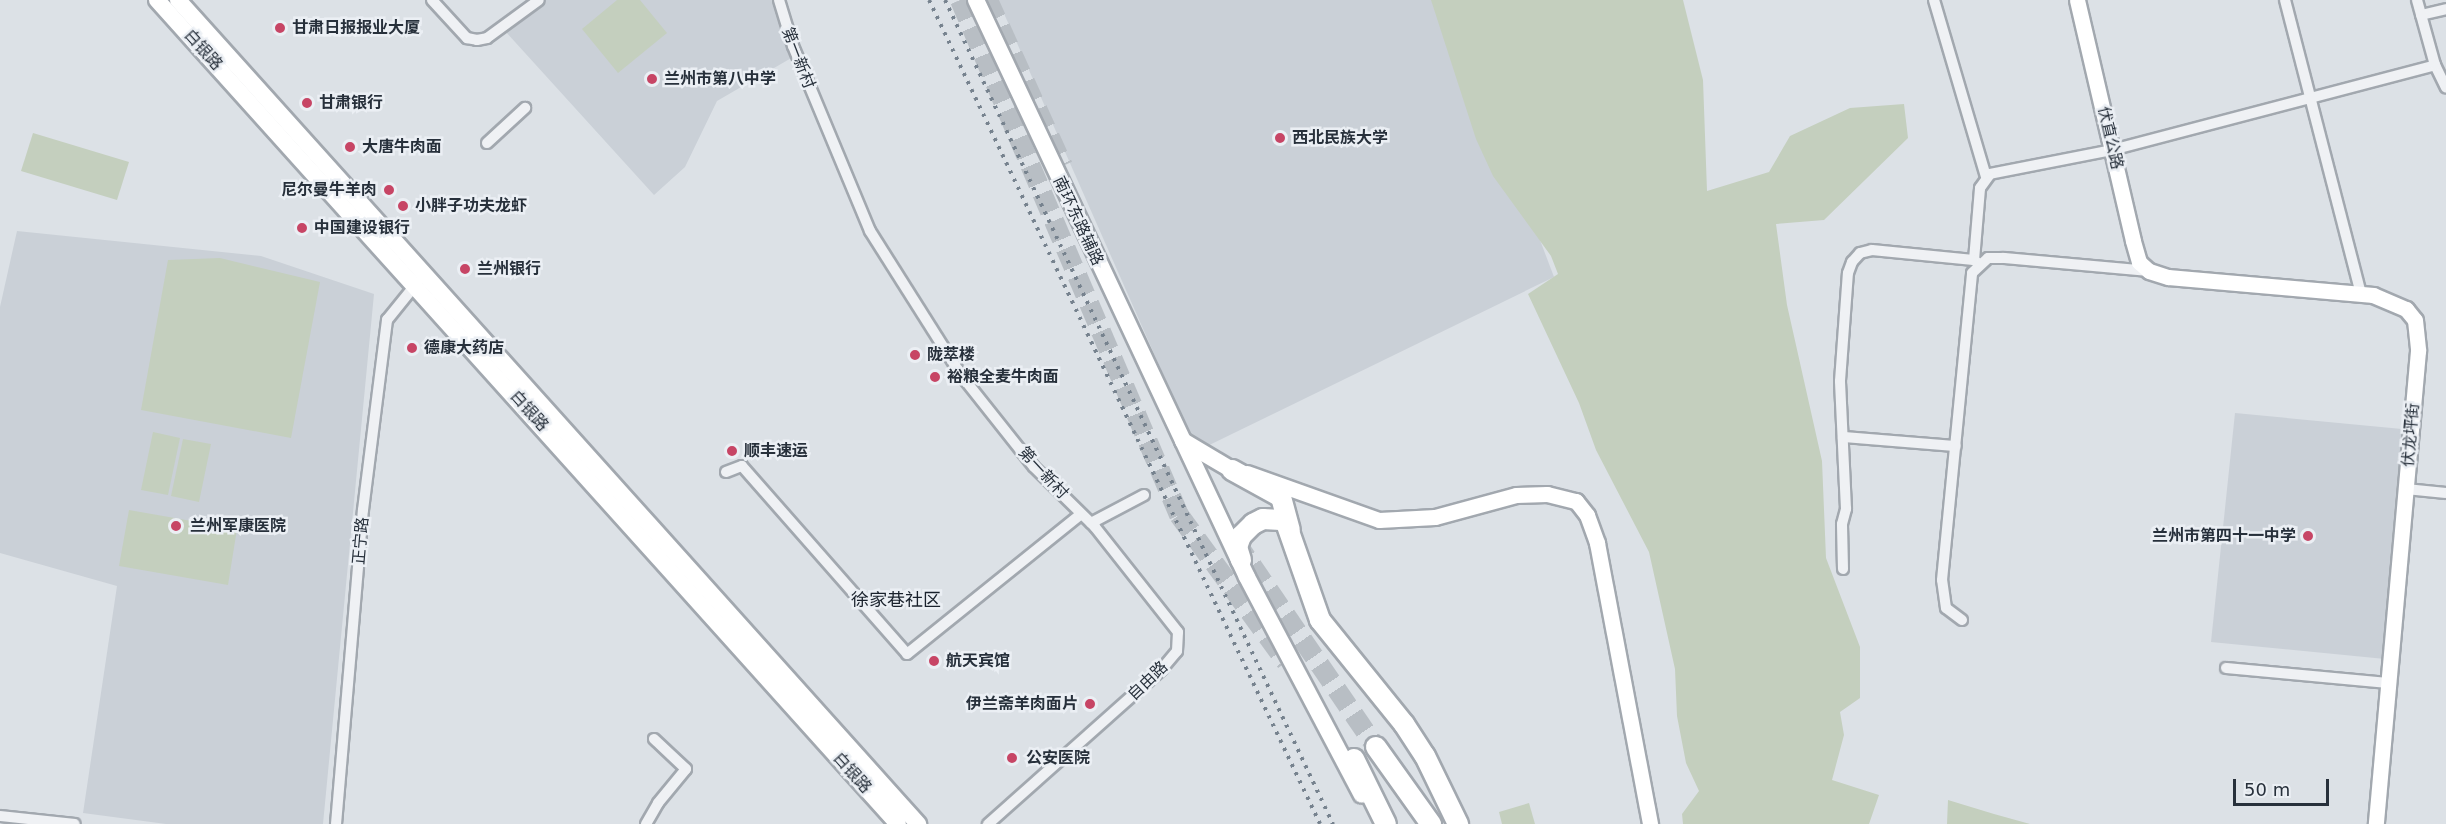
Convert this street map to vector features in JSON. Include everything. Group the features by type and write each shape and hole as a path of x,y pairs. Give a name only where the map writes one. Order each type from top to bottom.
{"highway":[{"path":"1232,470 1281,497 1320,620 1404,724 1425,756 1458,824"},
{"path":"1241,560 1237,547 1241,536 1253,524 1263,519 1285,520 1290,530"},
{"path":"1376,747 1431,824"},
{"path":"1354,759 1386,824"}],"main road":[{"name":"白银路","path":"158,0 421,279 918,824"},
{"name":"白银路","path":"178,0 898,824"},
{"name":"南环东路辅路","path":"976,0 1241,560 1318,715 1378,824"},
{"name":"伏直公路","path":"2077,0 2139,262 2149,271"},
{"name":"伏龙坪街","path":"2149,271 2168,277 2361,294 2391,301 2406,309 2415,320 2418,335 2376,824"},
{"path":"1183,440 1232,470 1258,475 1379,520 1435,517 1516,495 1546,494 1576,501 1587,515 1597,543 1650,824"}],"street":[{"path":"432,0 467,38 477,40 487,38 539,0"},
{"name":"第一新村","path":"726,472 742,465 907,654 1081,514 1034,467 961,375 870,231 793,46 778,0"},
{"path":"1934,0 1986,177 1980,188 1976,262 1972,273 1942,580 1946,608 1962,620"},
{"path":"2284,0 2361,294"},
{"path":"2417,0 2435,65 2446,88"},
{"path":"2421,15 2446,9"},
{"path":"1986,177 2112,150 2435,65"},
{"path":"486,143 525,108"},
{"path":"1843,569 1842,524 1846,509 1840,381 1848,273 1852,262 1860,253 1872,250 1976,262 1988,258 2004,258 2149,271"},
{"name":"正宁路","path":"336,824 363,510 387,320 421,279"},
{"path":"1843,437 1956,446"},
{"path":"2406,489 2446,493"},
{"path":"1091,523 1144,495"},
{"name":"自由路","path":"988,824 1161,670 1177,651 1178,632 1172,621 1081,514"},
{"path":"2226,668 2388,683"},
{"path":"646,824 658,802 686,770 654,739"},
{"path":"0,816 75,824"}],"shaded area":[{"name":"兰州市第八中学","path":"544,0 773,0 793,57 717,101 685,167 654,195 505,31"},
{"name":"西北民族大学","path":"998,0 1449,0 1554,277 1197,451"},
{"name":"兰州军康医院","path":"17,231 261,256 374,294 323,824 166,824 83,813 117,586 0,553 0,307"},
{"name":"兰州市第四十一中学","path":"2235,413 2402,429 2385,659 2211,642"}],"green space":[{"path":"617,0 640,0 667,33 618,73 582,29"},
{"path":"1431,0 1683,0 1703,80 1707,191 1769,172 1790,136 1850,108 1904,104 1908,138 1824,220 1776,224 1787,305 1822,461 1826,558 1860,647 1860,698 1840,712 1844,735 1832,780 1879,795 1869,824 1683,824 1682,814 1699,791 1686,763 1677,716 1675,669 1649,552 1596,450 1579,403 1528,294 1558,274 1551,256 1493,176 1476,139"},
{"path":"33,133 129,162 117,200 21,171"},
{"path":"220,258 320,282 291,438 141,410 168,260"},
{"path":"153,432 180,438 168,495 141,490"},
{"path":"183,439 211,444 199,502 171,496"},
{"path":"129,510 237,529 228,585 119,566"},
{"path":"1948,800 1994,814 2030,824 1947,824"},
{"path":"1529,803 1535,824 1502,824 1499,812"}],"tunnel":[{"path":"960,0 1179,515 1286,662"},
{"path":"988,0 1063,166"},
{"path":"1235,541 1376,747"}],"railway":[{"path":"929,0 1320,824"},
{"path":"945,0 1333,824"}],"place":[{"name":"甘肃日报报业大厦","path":"280,28"},
{"name":"兰州市第八中学","path":"652,79"},
{"name":"甘肃银行","path":"307,103"},
{"name":"西北民族大学","path":"1280,138"},
{"name":"大唐牛肉面","path":"350,147"},
{"name":"尼尔曼牛羊肉","path":"389,190"},
{"name":"小胖子功夫龙虾","path":"403,206"},
{"name":"中国建设银行","path":"302,228"},
{"name":"兰州银行","path":"465,269"},
{"name":"德康大药店","path":"412,348"},
{"name":"陇萃楼","path":"915,355"},
{"name":"裕粮全麦牛肉面","path":"935,377"},
{"name":"顺丰速运","path":"732,451"},
{"name":"兰州军康医院","path":"176,526"},
{"name":"兰州市第四十一中学","path":"2308,536"},
{"name":"航天宾馆","path":"934,661"},
{"name":"伊兰斋羊肉面片","path":"1090,704"},
{"name":"公安医院","path":"1012,758"}],"district":[{"name":"徐家巷社区","path":"896,600"}]}
